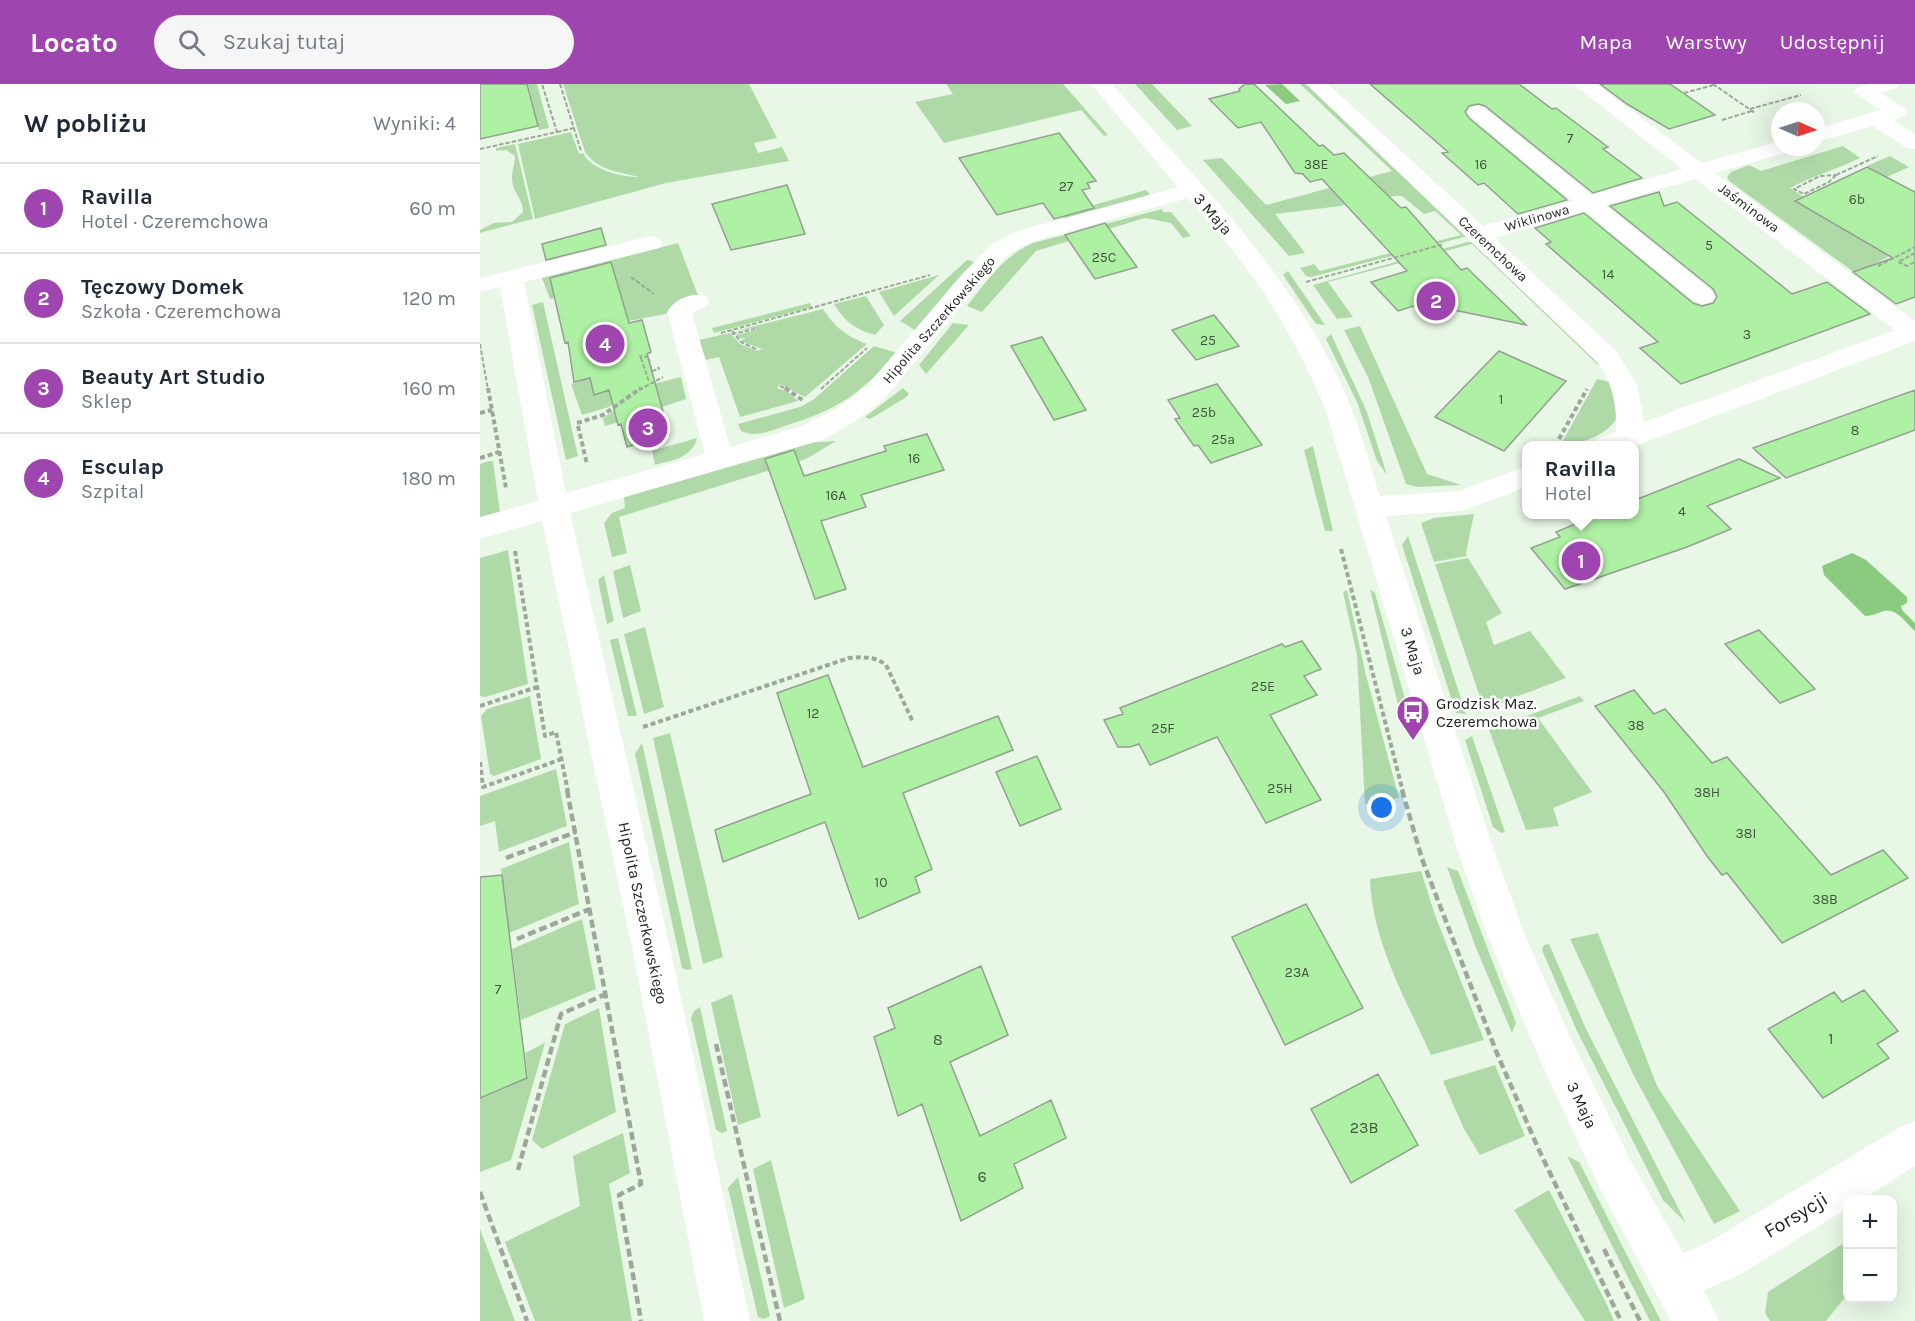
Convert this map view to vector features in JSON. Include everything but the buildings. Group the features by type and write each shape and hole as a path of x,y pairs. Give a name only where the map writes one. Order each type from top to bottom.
{"street":[{"name":"3 Maja","path":"1101,84 1254,261 1277,292 1303,334 1337,405 1466,819 1506,935 1558,1055 1617,1178 1696,1321"},
{"name":"Czeremchowa","path":"1316,84 1607,357 1619,374 1629,397 1618,441"},
{"path":"1588,87 1614,84"},
{"path":"1825,133 1897,112 1864,92 1890,84"},
{"name":"Jaśminowa","path":"1588,87 1915,333"},
{"path":"1477,112 1703,296"},
{"path":"1875,118 1915,143"},
{"name":"Wiklinowa","path":"1479,235 1771,150"},
{"name":"Hipolita Szczerkowskiego","path":"554,507 812,433 847,414 876,392 972,278 1002,248 1026,236 1193,190"},
{"path":"480,285 651,243"},
{"name":"Hipolita Szczerkowskiego","path":"511,279 554,507 652,951 727,1321"},
{"path":"688,307 688,340 720,459"},
{"name":"Czeremchowa","path":"1618,441 1915,333"},
{"path":"1369,507 1462,501 1522,478"},
{"path":"480,528 554,507"},
{"name":"Forsycji","path":"1673,1280 1723,1259 1915,1142"}],"path":[{"path":"542,84 557,132"},
{"path":"560,84 581,151"},
{"path":"1684,93 1714,85 1753,111"},
{"path":"1722,120 1801,95"},
{"path":"480,149 574,128"},
{"path":"1836,175 1829,182 1803,194 1794,189 1820,176 1836,175 1887,152"},
{"path":"1304,282 1479,235"},
{"path":"1875,268 1915,247"},
{"path":"1915,253 1898,262 1907,266 1915,262"},
{"path":"602,256 688,307"},
{"path":"732,333 939,272"},
{"path":"688,340 755,329"},
{"path":"732,333 741,342 758,350"},
{"path":"815,394 875,342"},
{"path":"480,344 482,370 506,487"},
{"path":"641,358 649,382"},
{"path":"577,423 603,415 649,382 696,369"},
{"path":"1559,441 1597,371 1619,374"},
{"path":"780,387 792,391 805,402"},
{"path":"798,404 809,399"},
{"path":"480,413 492,410"},
{"path":"480,458 499,452"},
{"path":"513,542 545,736 556,732 562,759 641,1184 619,1195 641,1321"},
{"path":"1340,545 1408,813 1422,859 1496,1051 1538,1148 1621,1321"},
{"path":"605,740 816,668 862,656 876,659 886,665 913,722"},
{"path":"480,706 537,687"},
{"path":"480,762 483,787 562,759"},
{"path":"506,858 576,832"},
{"path":"517,939 590,909"},
{"path":"518,1170 561,1014 606,994"},
{"path":"480,1192 527,1321"}],"shaded area":[{"path":"528,84 537,84 549,128 539,130"},
{"path":"563,84 749,84 777,138 754,143 758,153 782,147 789,161 666,183 535,219 518,144 571,132 579,154 583,153 593,164 616,174 639,177 602,167 585,152"},
{"path":"946,84 1063,84 1108,135 1104,136 1081,110 944,143 915,102 953,94"},
{"path":"1135,84 1152,84 1192,126 1177,130"},
{"path":"1282,84 1300,101 1286,104 1265,85"},
{"path":"1300,84 1306,84 1468,236 1311,277 1306,276 1300,268 1314,264 1320,271 1461,235 1435,211 1424,214 1402,196 1367,197 1341,206 1275,214 1305,253 1289,256 1203,160 1222,158 1266,205 1392,171"},
{"path":"515,144 533,219 480,233 480,230 494,223 512,222 523,212 512,181 515,156 506,150 496,151 496,148"},
{"path":"1843,146 1860,158 1790,188 1804,197 1795,202 1850,233 1880,219 1915,244 1855,273 1729,181 1727,177 1731,172 1749,165 1761,171 1810,156 1825,156 1825,151"},
{"path":"1890,156 1909,167 1887,177 1867,166"},
{"path":"1146,190 1150,195 1065,219 1059,215"},
{"path":"1162,209 1163,212 1171,212 1191,236 1183,238 1171,223 1145,218 1036,251 982,312 967,306 1004,262 1022,248 1033,243"},
{"path":"1474,242 1600,365 1472,244 1328,282 1353,317 1337,319 1313,285"},
{"path":"678,243 699,298 665,314 629,321 613,269 566,281 569,295 550,299 542,278"},
{"path":"967,260 974,262 915,330 900,321"},
{"path":"1288,271 1325,325 1316,324 1283,275"},
{"path":"939,275 894,316 879,292"},
{"path":"866,296 884,325 875,335 851,324 834,304"},
{"path":"543,302 578,456 566,460 532,305"},
{"path":"810,303 812,307 714,333 712,328"},
{"path":"823,309 842,330 867,344 805,397 780,384 777,388 788,392 798,401 740,417 719,357 706,360 699,340 730,333 740,344 758,351 762,349 743,342 741,340 746,338 739,338 736,335 756,330 755,328 735,331"},
{"path":"953,323 969,325 926,374 919,365"},
{"path":"1360,326 1427,474 1461,485 1417,487 1406,484 1368,377 1344,330"},
{"path":"1331,334 1367,412 1387,475 1377,461 1357,402 1326,339"},
{"path":"874,346 897,353 871,380 847,399 804,420 768,432 752,434 741,431 738,424 800,407 813,400"},
{"path":"681,377 686,399 662,407 662,410 605,426 603,418 653,384"},
{"path":"590,378 594,395 637,383 609,407 582,415 571,384"},
{"path":"1597,379 1609,382 1618,407 1616,418 1611,425 1596,436 1583,441 1563,441"},
{"path":"903,388 909,394 905,398 870,419 865,417"},
{"path":"697,438 691,450 686,454 675,460 655,465 652,451"},
{"path":"836,441 806,459 619,517 627,553 612,557 604,523 612,513 625,508 624,496 803,443"},
{"path":"1313,446 1333,531 1325,531 1304,450"},
{"path":"493,461 500,513 480,519 480,464"},
{"path":"1474,514 1467,556 1434,562 1421,523 1434,518"},
{"path":"1408,536 1466,714 1456,713 1402,545"},
{"path":"508,550 528,684 485,697 480,696 480,558"},
{"path":"1852,553 1866,560 1907,597 1907,603 1901,606 1915,623 1915,631 1893,611 1888,610 1865,616 1824,575 1822,566"},
{"path":"1468,558 1502,613 1486,622 1494,645 1530,631 1566,678 1484,709 1435,564"},
{"path":"630,565 641,611 623,618 613,571"},
{"path":"604,575 614,621 607,624 598,580"},
{"path":"1370,589 1375,593 1409,713 1400,713"},
{"path":"1347,590 1366,675 1399,798 1365,804 1357,655 1343,592"},
{"path":"645,627 664,707 644,714 624,634"},
{"path":"618,638 637,716 628,716 610,640"},
{"path":"530,696 541,759 494,776 490,774 481,716 487,709"},
{"path":"1580,696 1584,701 1538,718 1592,792 1553,808 1559,826 1526,830 1489,730"},
{"path":"670,733 723,957 703,964 653,738"},
{"path":"1472,736 1505,832 1501,833 1493,827 1465,740"},
{"path":"642,743 692,969 682,968 635,754"},
{"path":"556,769 567,826 499,852 495,821 480,826 480,796"},
{"path":"569,842 579,904 509,933 501,869"},
{"path":"1447,867 1458,871 1516,1023 1512,1033 1476,948"},
{"path":"1421,871 1435,915 1484,1040 1431,1055 1401,991 1384,947 1372,902 1370,879"},
{"path":"582,919 596,989 521,1020 512,949"},
{"path":"1598,933 1657,1086 1740,1211 1714,1224 1633,1074 1570,939"},
{"path":"1549,944 1586,1029 1686,1223 1663,1200 1577,1031 1542,950 1544,945"},
{"path":"732,994 761,1117 738,1125 711,1003"},
{"path":"700,1007 727,1131 722,1133 716,1130 691,1018 694,1011"},
{"path":"599,1008 616,1112 542,1149 532,1140 565,1024"},
{"path":"545,1043 511,1160 480,1172 480,1098 528,1077 525,1053"},
{"path":"1495,1065 1525,1136 1480,1155 1464,1129 1443,1081"},
{"path":"623,1133 630,1173 609,1184 632,1321 535,1321 505,1242 580,1206 573,1156"},
{"path":"1567,1156 1579,1162 1661,1321 1650,1321"},
{"path":"771,1160 805,1299 784,1308 753,1169"},
{"path":"738,1177 770,1316 764,1319 758,1317 728,1188"},
{"path":"1549,1190 1614,1321 1585,1321 1514,1210"},
{"path":"480,1229 515,1321 480,1321"},
{"path":"1843,1244 1843,1300 1826,1321 1770,1321 1765,1313 1768,1292"}],"place":[{"name":"Tęczowy Domek","path":"1436,301"},
{"name":"Esculap","path":"605,344"},
{"name":"Beauty Art Studio","path":"648,428"},
{"name":"Ravilla","path":"1581,561"},
{"name":"Grodzisk Maz. Czeremchowa","path":"1413,741"}]}
